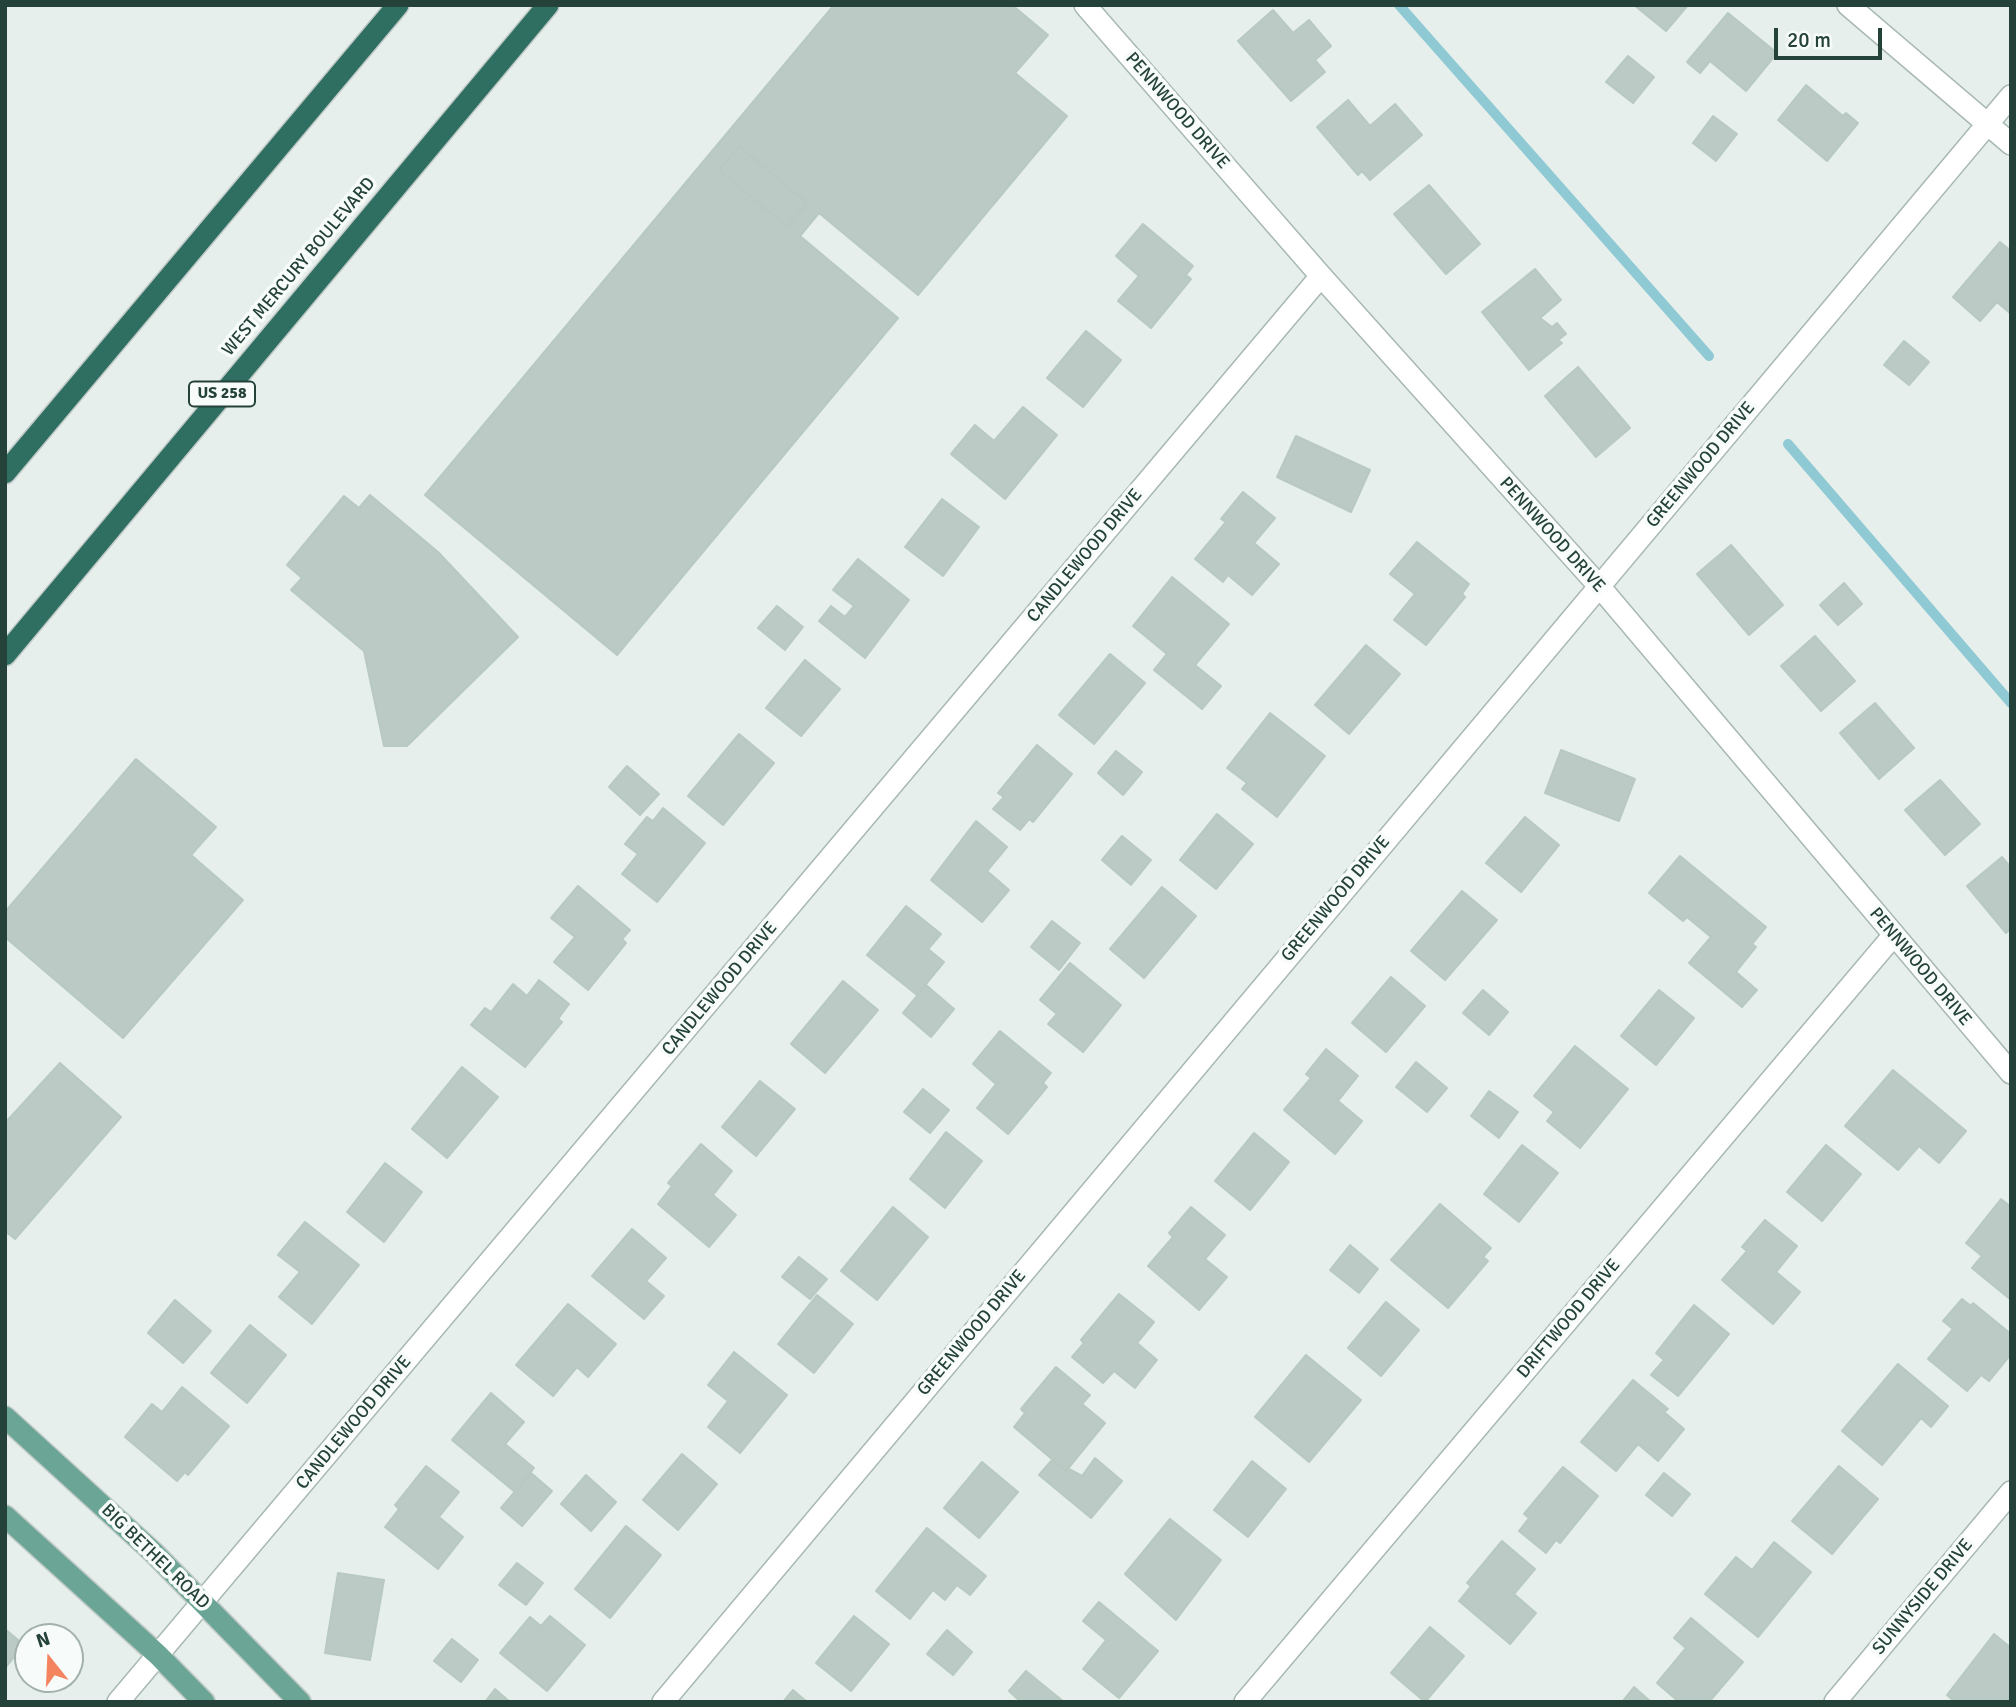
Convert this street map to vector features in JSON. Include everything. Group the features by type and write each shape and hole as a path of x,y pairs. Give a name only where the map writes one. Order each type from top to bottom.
{"highway":[{"path":"5,473 398,5"},
{"name":"WEST MERCURY BOULEVARD","path":"5,655 542,10"}],"main road":[{"name":"BIG BETHEL ROAD","path":"5,1417 154,1553 300,1702"},
{"path":"5,1516 158,1655 204,1702"}],"street":[{"name":"PENNWOOD DRIVE","path":"1085,5 1321,276 1599,586 2011,1073"},
{"path":"1848,5 2011,144"},
{"name":"GREENWOOD DRIVE","path":"663,1702 2011,96"},
{"name":"CANDLEWOOD DRIVE","path":"118,1702 1321,276"},
{"name":"DRIFTWOOD DRIVE","path":"1245,1702 1893,936"},
{"name":"SUNNYSIDE DRIVE","path":"1835,1702 2011,1492"}],"building":[{"path":"834,5 1012,5 1048,35 1015,73 1067,116 918,295 819,213 800,236 898,318 617,655 425,495","holes":["739,146 807,203 787,227 719,170"]},
{"path":"1634,5 1688,5 1666,31"},
{"path":"1273,10 1293,33 1309,20 1331,46 1315,60 1325,72 1291,101 1238,41"},
{"path":"1728,13 1777,53 1746,91 1710,61 1700,73 1687,62"},
{"path":"1628,56 1654,77 1633,103 1606,82"},
{"path":"1806,85 1843,116 1846,113 1858,123 1827,161 1778,120"},
{"path":"1348,100 1370,126 1395,104 1422,135 1370,180 1362,171 1358,175 1317,127"},
{"path":"1713,116 1737,134 1716,161 1693,143"},
{"path":"739,146 807,203 787,227 719,170"},
{"path":"1429,185 1480,244 1446,274 1394,214"},
{"path":"1143,224 1193,266 1186,275 1191,279 1151,328 1118,301 1139,276 1116,256"},
{"path":"2000,242 2011,251 2011,314 1997,302 1980,321 1953,297"},
{"path":"1535,269 1561,300 1540,318 1552,327 1557,323 1566,334 1558,340 1562,343 1529,370 1482,312"},
{"path":"1086,331 1121,360 1083,407 1047,378"},
{"path":"1904,341 1929,362 1909,385 1884,365"},
{"path":"1578,367 1630,428 1596,457 1545,396"},
{"path":"1023,407 1057,435 1005,499 951,454 975,425 994,441"},
{"path":"1296,436 1370,470 1351,512 1277,477"},
{"path":"1243,492 1275,518 1254,543 1279,564 1252,595 1228,575 1223,582 1195,559 1226,522 1221,519"},
{"path":"370,495 438,552 518,637 407,746 384,746 364,651 291,590 302,578 287,565 344,496 359,508"},
{"path":"942,499 979,527 943,576 905,547"},
{"path":"1417,542 1469,584 1462,594 1465,597 1426,645 1394,620 1415,594 1390,574"},
{"path":"1731,545 1783,605 1749,635 1697,574"},
{"path":"858,559 909,600 865,658 819,621 831,606 845,617 854,606 833,590"},
{"path":"1172,577 1229,624 1195,665 1221,686 1202,709 1154,670 1167,654 1133,626"},
{"path":"1844,583 1862,604 1838,625 1820,605"},
{"path":"777,606 803,627 785,650 758,628"},
{"path":"1815,636 1855,681 1821,711 1781,666"},
{"path":"1366,645 1400,674 1349,734 1315,705"},
{"path":"1110,654 1145,683 1094,744 1059,715"},
{"path":"805,660 840,689 801,736 766,708"},
{"path":"1875,703 1914,748 1879,779 1840,733"},
{"path":"1270,713 1325,756 1277,817 1242,789 1247,783 1227,768"},
{"path":"739,734 774,763 723,825 688,796"},
{"path":"1037,745 1072,774 1033,822 1029,819 1020,830 993,809 1004,797 998,793"},
{"path":"1561,750 1635,779 1619,821 1545,793"},
{"path":"1116,751 1142,772 1123,795 1098,773"},
{"path":"136,759 216,827 191,855 243,900 123,1038 5,937 5,912"},
{"path":"627,766 659,794 640,815 609,787"},
{"path":"1940,780 1980,824 1945,855 1905,810"},
{"path":"663,808 705,843 657,902 622,874 638,854 625,844 647,817 653,821"},
{"path":"1217,814 1253,844 1216,889 1180,860"},
{"path":"1525,817 1559,845 1521,892 1486,863"},
{"path":"976,821 1007,847 987,871 1009,890 982,922 931,880"},
{"path":"1122,836 1151,860 1131,885 1102,860"},
{"path":"1680,856 1766,927 1752,944 1756,947 1736,972 1757,990 1742,1007 1689,963 1711,937 1687,917 1683,921 1649,893"},
{"path":"2002,857 2011,868 2011,929 2006,933 1967,886"},
{"path":"578,886 630,930 622,939 626,943 588,990 554,962 575,937 551,918"},
{"path":"1162,887 1196,916 1144,978 1110,949"},
{"path":"1462,891 1497,920 1445,980 1411,951"},
{"path":"906,906 941,934 928,949 944,962 917,995 867,955"},
{"path":"1052,921 1080,943 1059,970 1031,947"},
{"path":"1070,963 1121,1005 1083,1052 1048,1024 1057,1014 1040,1000"},
{"path":"1391,977 1425,1006 1386,1052 1352,1023"},
{"path":"539,980 569,1004 558,1019 562,1022 525,1067 471,1025 485,1008 491,1012 513,984 527,996"},
{"path":"843,981 878,1010 825,1073 791,1044"},
{"path":"926,985 954,1009 931,1037 903,1013"},
{"path":"1483,990 1508,1012 1489,1035 1463,1013"},
{"path":"1659,990 1694,1018 1656,1065 1621,1036"},
{"path":"1000,1031 1051,1073 1043,1083 1047,1087 1008,1134 977,1108 996,1084 973,1064"},
{"path":"1575,1046 1628,1089 1580,1148 1547,1121 1554,1112 1534,1096"},
{"path":"1326,1049 1358,1076 1338,1101 1362,1121 1335,1154 1284,1110 1311,1078 1306,1074"},
{"path":"1416,1062 1447,1088 1427,1112 1396,1087"},
{"path":"60,1063 121,1117 15,1239 5,1231 5,1123"},
{"path":"462,1067 498,1097 447,1158 412,1129"},
{"path":"1893,1070 1966,1131 1939,1163 1919,1146 1898,1170 1845,1126"},
{"path":"760,1081 795,1109 756,1156 722,1127"},
{"path":"923,1089 949,1110 930,1133 904,1112"},
{"path":"1489,1091 1518,1112 1499,1138 1471,1116"},
{"path":"946,1132 982,1161 945,1208 910,1179"},
{"path":"1254,1133 1289,1162 1250,1210 1215,1181"},
{"path":"701,1144 732,1171 713,1195 736,1215 709,1247 658,1204 672,1186 668,1183"},
{"path":"1522,1145 1558,1173 1519,1222 1484,1194"},
{"path":"1826,1145 1861,1174 1822,1221 1787,1192"},
{"path":"385,1163 422,1192 384,1242 347,1212"},
{"path":"2001,1199 2011,1207 2011,1300 1972,1268 1982,1256 1966,1243"},
{"path":"1440,1204 1491,1248 1483,1257 1488,1261 1448,1308 1391,1260"},
{"path":"893,1207 928,1237 877,1300 841,1271"},
{"path":"1191,1207 1225,1235 1205,1259 1227,1277 1199,1310 1148,1266 1173,1237 1169,1233"},
{"path":"1765,1220 1797,1246 1776,1272 1800,1292 1773,1324 1722,1280 1747,1251 1742,1247"},
{"path":"305,1222 359,1265 312,1324 279,1297 300,1272 278,1255"},
{"path":"632,1229 666,1258 646,1281 664,1296 644,1319 592,1276"},
{"path":"1350,1245 1378,1269 1359,1293 1330,1270"},
{"path":"799,1257 827,1279 810,1299 782,1277"},
{"path":"1119,1294 1154,1322 1137,1343 1157,1360 1135,1388 1114,1371 1103,1383 1072,1357 1084,1343 1081,1340"},
{"path":"817,1295 853,1324 814,1373 778,1344"},
{"path":"1962,1299 1971,1306 1973,1303 2011,1334 2011,1354 1989,1381 1981,1375 1967,1391 1928,1359 1953,1329 1943,1321"},
{"path":"175,1300 211,1331 183,1363 148,1333"},
{"path":"1386,1302 1419,1330 1381,1376 1348,1348"},
{"path":"568,1304 616,1344 588,1377 577,1367 553,1396 516,1365"},
{"path":"1694,1305 1729,1334 1678,1396 1651,1375 1664,1360 1656,1353"},
{"path":"250,1325 286,1355 247,1403 211,1373"},
{"path":"734,1352 787,1395 740,1453 708,1427 728,1401 708,1385"},
{"path":"1306,1355 1361,1400 1309,1462 1255,1417"},
{"path":"1898,1364 1948,1406 1931,1427 1921,1418 1882,1465 1842,1431"},
{"path":"1056,1367 1090,1395 1082,1404 1105,1423 1066,1471 1014,1427 1025,1413 1021,1409"},
{"path":"1633,1380 1668,1409 1664,1412 1684,1429 1658,1461 1638,1444 1616,1471 1581,1442"},
{"path":"182,1387 229,1426 188,1475 185,1472 177,1481 125,1437 152,1404 162,1412"},
{"path":"491,1393 524,1422 505,1444 534,1468 515,1492 452,1440"},
{"path":"682,1454 717,1484 678,1530 643,1500"},
{"path":"1095,1458 1122,1481 1091,1518 1039,1475 1052,1460 1066,1471 1067,1468 1082,1476"},
{"path":"1252,1461 1286,1489 1248,1537 1214,1510"},
{"path":"982,1462 1018,1492 979,1538 944,1508"},
{"path":"426,1466 459,1492 439,1517 463,1537 438,1569 385,1527 399,1509 395,1505"},
{"path":"1839,1466 1878,1499 1832,1554 1792,1521"},
{"path":"1563,1467 1598,1496 1560,1543 1556,1540 1546,1553 1519,1531 1529,1518 1524,1514"},
{"path":"531,1473 552,1491 522,1526 501,1508"},
{"path":"1664,1473 1690,1494 1672,1516 1646,1495"},
{"path":"586,1475 616,1502 591,1531 561,1504"},
{"path":"1170,1519 1221,1560 1176,1620 1125,1574"},
{"path":"626,1526 661,1555 610,1618 575,1589"},
{"path":"927,1528 986,1576 970,1595 957,1585 945,1600 933,1590 910,1619 876,1591"},
{"path":"1502,1541 1535,1569 1514,1594 1536,1613 1510,1644 1459,1601 1471,1586 1467,1583"},
{"path":"1774,1542 1811,1572 1758,1637 1705,1594 1736,1557 1752,1570"},
{"path":"517,1563 543,1583 526,1605 499,1585"},
{"path":"338,1573 384,1580 370,1660 325,1653"},
{"path":"1099,1602 1158,1651 1119,1698 1083,1669 1106,1640 1083,1621"},
{"path":"550,1616 585,1645 547,1691 500,1653 530,1617 541,1626"},
{"path":"854,1616 889,1644 851,1691 816,1663"},
{"path":"1691,1618 1743,1662 1709,1702 1679,1702 1657,1683 1686,1648 1674,1638"},
{"path":"1430,1627 1464,1656 1425,1702 1391,1673"},
{"path":"5,1629 14,1637 14,1657 5,1668"},
{"path":"947,1630 972,1652 953,1675 927,1654"},
{"path":"1994,1634 2011,1648 2011,1696 2006,1702 1955,1702 1947,1695"},
{"path":"452,1639 478,1660 461,1682 434,1661"},
{"path":"1026,1671 1064,1702 1021,1702 1009,1691"},
{"path":"1634,1687 1651,1702 1622,1702"},
{"path":"495,1689 510,1702 485,1702"},
{"path":"793,1690 807,1702 783,1702"}],"waterway":[{"path":"1399,5 1709,356"},
{"path":"1788,444 2011,703"}]}
